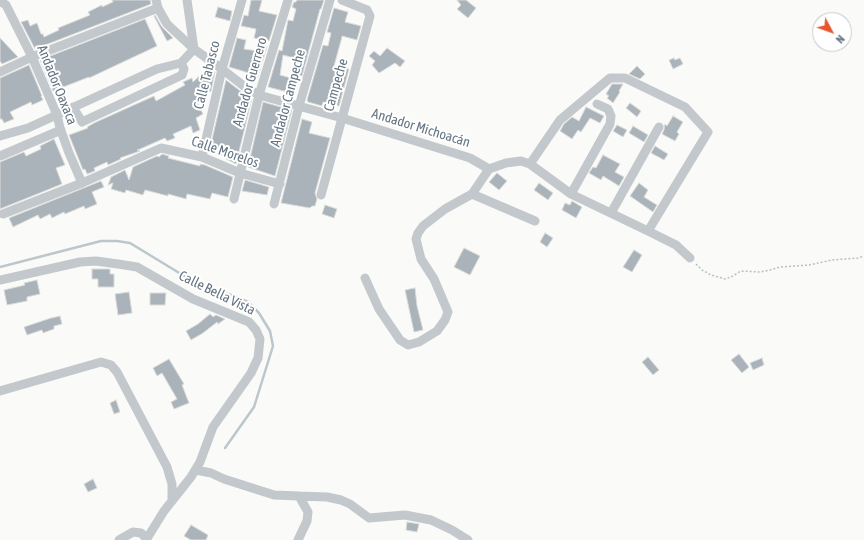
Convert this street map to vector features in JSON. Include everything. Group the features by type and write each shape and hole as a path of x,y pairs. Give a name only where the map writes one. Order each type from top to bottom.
{"street":[{"path":"0,136 28,128 157,69 181,63 194,49 187,0"},
{"name":"Calle Tabasco","path":"202,156 222,69 242,0"},
{"name":"Andador Guerrero","path":"234,199 259,95 288,0"},
{"name":"Andador Campeche","path":"274,204 299,106 330,0"},
{"name":"Campeche","path":"321,195 370,16 367,10 342,0"},
{"name":"Andador Oaxaca","path":"1,4 6,4 32,57 57,115 61,130 82,183"},
{"path":"0,72 157,4"},
{"name":"Andador Michoacán","path":"157,4 167,24 194,49 245,88 259,95 342,118 470,158 489,169"},
{"path":"74,107 82,122 182,75 184,69 181,63"},
{"path":"530,164 560,120 610,78 625,78 685,107 708,132 648,230"},
{"path":"571,194 610,124 612,116 608,109 597,104"},
{"path":"611,213 658,128"},
{"path":"0,156 61,130"},
{"name":"Calle Morelos","path":"82,183 161,148 202,156 240,173 280,184"},
{"path":"365,278 379,309 400,340 408,345 419,342 437,331 448,312 434,279 421,259 416,239 418,233 423,226 445,209 472,194 489,169 521,161 530,164 571,194 648,230 676,245 690,258"},
{"path":"3,214 82,183"},
{"path":"472,194 535,221"},
{"name":"Calle Bella Vista","path":"0,280 80,262 96,261 118,264 137,268 193,299 250,322 256,330 260,339 258,358 251,373 213,427 196,470 172,498 146,539"},
{"path":"0,391 101,362 111,365 117,372 167,467 172,484 172,498"},
{"path":"196,470 211,473 224,479 274,495 327,496 350,504 369,518 405,515 430,520 452,530 468,540"},
{"path":"298,540 307,521 308,512 299,496"},
{"path":"119,540 133,532 141,533 146,539"}],"path":[{"path":"690,258 702,270 711,275 725,279 741,271 760,272 780,267 809,266 832,260 858,258 864,256"}],"building":[{"path":"112,0 150,0 151,4 35,49 21,22 28,20 30,26 37,23 41,34 43,34 44,37 59,30 58,28 90,15 88,12 102,5 102,7 113,2"},
{"path":"251,0 262,0 259,11 277,15 269,41 254,38 256,29 241,26 244,15 248,16"},
{"path":"297,0 324,0 320,9 302,76 295,74 298,59 283,55 280,75 298,80 295,94 268,87 279,50 282,51 288,20 293,21 296,9 292,7 294,2"},
{"path":"457,0 466,0 476,8 468,18 457,9 461,5"},
{"path":"218,7 232,11 230,21 215,17"},
{"path":"334,8 348,12 345,22 361,26 357,40 342,36 334,66 349,69 339,106 323,102 322,106 308,102 307,100 323,45 328,46 331,33 327,32"},
{"path":"155,15 162,27 173,38 167,41 154,16"},
{"path":"145,19 157,46 89,78 53,91 40,60"},
{"path":"0,38 18,57 2,64 0,61"},
{"path":"237,38 246,40 244,49 264,52 266,46 267,47 257,79 245,77 246,72 229,67"},
{"path":"387,48 405,61 400,67 395,63 379,73 372,65 375,61 369,56 374,51 380,56"},
{"path":"674,58 675,60 680,58 683,64 673,69 669,60"},
{"path":"29,65 43,100 32,105 31,102 10,112 14,119 4,123 2,119 0,119 0,78"},
{"path":"637,66 645,74 640,79 629,74"},
{"path":"209,67 215,72 211,91 196,100 203,114 196,118 200,130 193,133 191,126 173,134 175,138 167,141 165,138 108,165 107,162 94,168 95,171 87,174 85,169 83,170 69,135 88,128 87,127 94,123 154,96 156,101 185,85 183,82 192,78 193,82"},
{"path":"226,80 252,98 236,164 226,159 227,157 209,152"},
{"path":"612,84 623,84 613,103 607,98 609,96 606,94"},
{"path":"263,102 292,110 275,176 248,167"},
{"path":"630,103 641,111 637,117 626,108"},
{"path":"586,107 604,116 600,123 590,118 581,132 578,130 572,139 560,131 564,124 572,117 579,121"},
{"path":"673,116 683,122 677,132 679,134 675,141 662,134 665,124 667,126"},
{"path":"302,119 312,122 309,133 330,138 315,193 317,199 315,206 310,208 281,203"},
{"path":"617,125 627,130 623,137 613,131"},
{"path":"633,126 648,135 644,142 629,133"},
{"path":"54,139 65,165 56,168 62,184 0,209 0,162 24,152 26,156 41,149 40,146"},
{"path":"655,146 668,154 664,160 651,153"},
{"path":"162,154 169,156 168,158 200,166 200,164 205,165 233,177 228,197 212,193 210,199 187,194 186,199 145,190 143,195 126,190 125,193 111,189 113,183 108,185 111,177 125,170 129,180 133,167 157,156 159,157"},
{"path":"603,155 620,164 615,172 624,177 619,186 603,176 601,180 589,173 593,167 596,168"},
{"path":"497,173 507,181 499,190 489,182"},
{"path":"245,180 269,187 267,195 242,191"},
{"path":"101,181 104,187 92,192 97,204 85,209 84,206 65,214 64,212 52,218 50,214 40,219 38,215 13,227 9,218"},
{"path":"539,183 553,193 548,200 534,190"},
{"path":"639,183 648,190 644,197 657,205 653,212 630,196"},
{"path":"572,201 582,207 576,218 562,210 565,203 570,205"},
{"path":"325,205 337,209 334,218 322,214"},
{"path":"545,233 553,238 547,247 540,242"},
{"path":"464,248 480,256 470,275 454,267"},
{"path":"634,250 642,255 632,272 623,267"},
{"path":"92,269 110,269 110,274 114,274 114,287 98,287 98,279 92,279"},
{"path":"37,280 40,294 27,297 27,301 7,305 4,290 25,285 24,283"},
{"path":"415,288 417,306 423,330 414,332 405,290"},
{"path":"129,292 132,313 118,315 115,294"},
{"path":"150,293 166,293 165,305 150,305"},
{"path":"210,314 213,317 216,315 225,319 218,324 217,322 191,340 186,331 198,324"},
{"path":"60,316 62,324 54,326 54,329 43,333 42,330 27,335 24,327"},
{"path":"739,354 749,367 742,373 731,360"},
{"path":"648,357 659,370 653,375 642,362"},
{"path":"762,358 764,365 753,370 750,363"},
{"path":"169,359 184,384 182,385 189,403 174,409 171,402 177,399 162,373 157,376 153,368"},
{"path":"116,400 120,412 114,414 110,403"},
{"path":"93,479 97,488 88,492 84,484"},
{"path":"407,522 419,524 417,532 406,530"},
{"path":"191,525 208,535 206,540 191,540 184,536"}],"waterway":[{"path":"0,267 101,241 117,241 130,243 199,285 248,302 259,313 270,331 273,346 254,407 225,448"}]}
